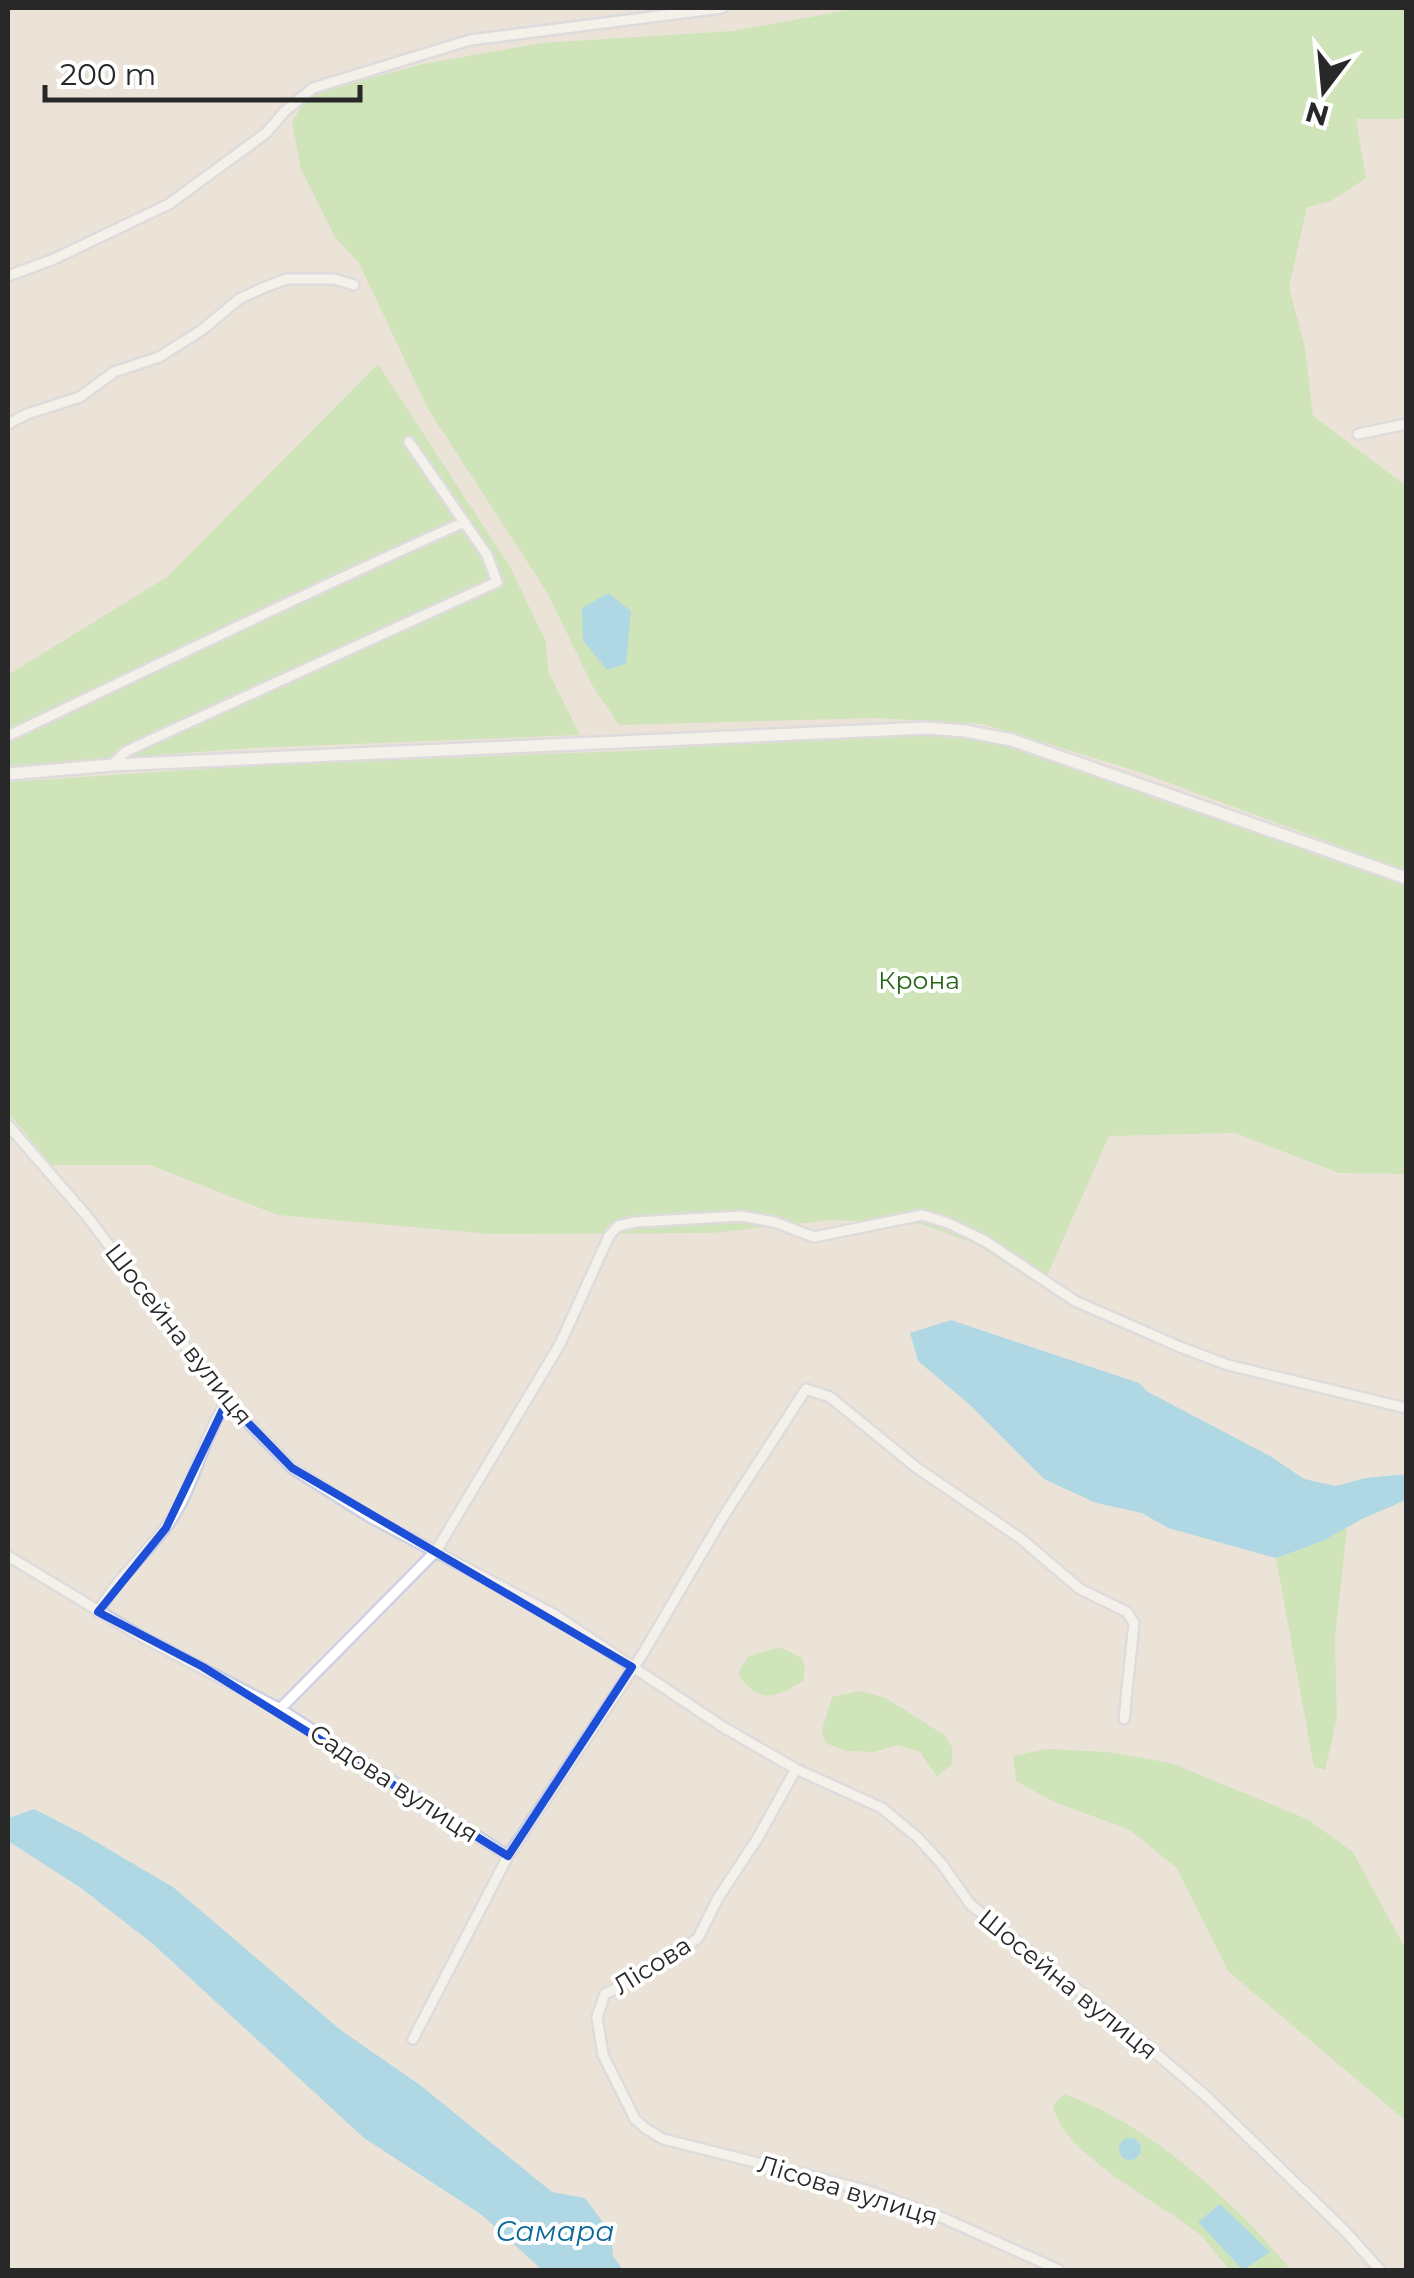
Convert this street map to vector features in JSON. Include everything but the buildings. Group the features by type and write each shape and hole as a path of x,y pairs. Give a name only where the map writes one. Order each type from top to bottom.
{"street":[{"path":"8,276 54,259 169,204 266,133 285,110 313,88 470,40 722,8"},
{"path":"8,424 80,397 114,372 159,358 239,299 264,287 287,279 334,279 354,286"},
{"path":"1358,434 1406,424"},
{"path":"112,765 125,752 146,742 497,582 486,555 409,442"},
{"path":"8,736 313,590 462,524"},
{"path":"8,774 112,765 892,729 965,731 1012,740 1406,878"},
{"name":"Шосейна вулиця","path":"8,1125 86,1215 227,1402 292,1468 370,1518 555,1615 711,1719 796,1768 882,1808 918,1838 970,1904 1208,2098 1380,2270"},
{"name":"Садова вулиця","path":"280,1709 436,1551 560,1344 609,1236 618,1226 740,1216 774,1222 814,1236 922,1215 948,1222 985,1241 1074,1301 1228,1365 1406,1408"},
{"path":"412,2040 508,1856 632,1668 806,1389 830,1397 917,1468 1020,1538 1080,1589 1127,1612 1134,1623 1124,1719"},
{"path":"98,1612 128,1570 166,1528 213,1422 227,1402"},
{"name":"Садова вулиця","path":"8,1556 98,1612 280,1709 508,1856"},
{"name":"Лісова","path":"634,2119 614,2080 598,2032 597,2017 605,1994 665,1963 698,1938 796,1768"},
{"name":"Лісова вулиця","path":"634,2119 664,2138 808,2173 903,2203 1058,2270"}],"highlighted area":[{"path":"227,1401 292,1468 632,1667 508,1856 203,1667 98,1612 166,1528"}],"green space":[{"path":"859,8 1406,8 1406,119 1356,119 1366,178 1331,201 1307,207 1289,287 1305,348 1313,416 1406,486 1406,871 1357,858 1361,854 1140,772 983,724 876,718 619,725 592,685 547,592 428,409 359,263 335,237 301,169 292,122 308,95 423,64 542,43 733,31"},
{"path":"378,364 510,567 546,642 548,671 580,735 253,748 8,766 8,675 167,577"},
{"name":"Крона","path":"913,735 995,741 1406,886 1406,1174 1339,1173 1235,1133 1109,1136 1042,1287 975,1244 921,1224 831,1220 711,1233 490,1234 278,1215 150,1165 51,1165 8,1112 8,782 265,765"},
{"path":"1347,1527 1335,1639 1337,1718 1325,1770 1314,1767 1276,1558 1323,1541"},
{"path":"780,1647 802,1658 803,1681 776,1694 752,1690 738,1673 749,1656"},
{"path":"859,1691 886,1698 944,1735 952,1747 952,1764 937,1777 920,1752 898,1745 874,1752 847,1751 825,1743 822,1730 832,1697"},
{"path":"1047,1749 1108,1752 1171,1763 1307,1819 1353,1852 1406,1950 1406,2121 1229,1972 1176,1867 1128,1829 1054,1802 1016,1781 1013,1756"},
{"path":"1064,2094 1127,2124 1188,2167 1243,2217 1291,2270 1230,2270 1199,2234 1115,2176 1074,2141 1060,2123 1053,2105"}],"water":[{"path":"608,593 631,611 626,664 607,670 583,640 582,608"},
{"path":"951,1320 1139,1383 1148,1392 1270,1456 1304,1479 1335,1486 1406,1474 1406,1500 1323,1541 1276,1558 1168,1528 1142,1513 1096,1503 1044,1479 968,1403 918,1361 910,1333"},
{"name":"Самара","path":"34,1809 173,1887 342,2031 420,2085 552,2192 585,2198 611,2233 613,2256 623,2270 542,2270 482,2215 364,2138 153,1944 81,1888 8,1841 9,1818"},
{"path":"1130,2138 1138,2141 1138,2157 1130,2160 1122,2157 1119,2149 1122,2141"},
{"path":"1220,2204 1270,2252 1243,2270 1198,2222"}]}
